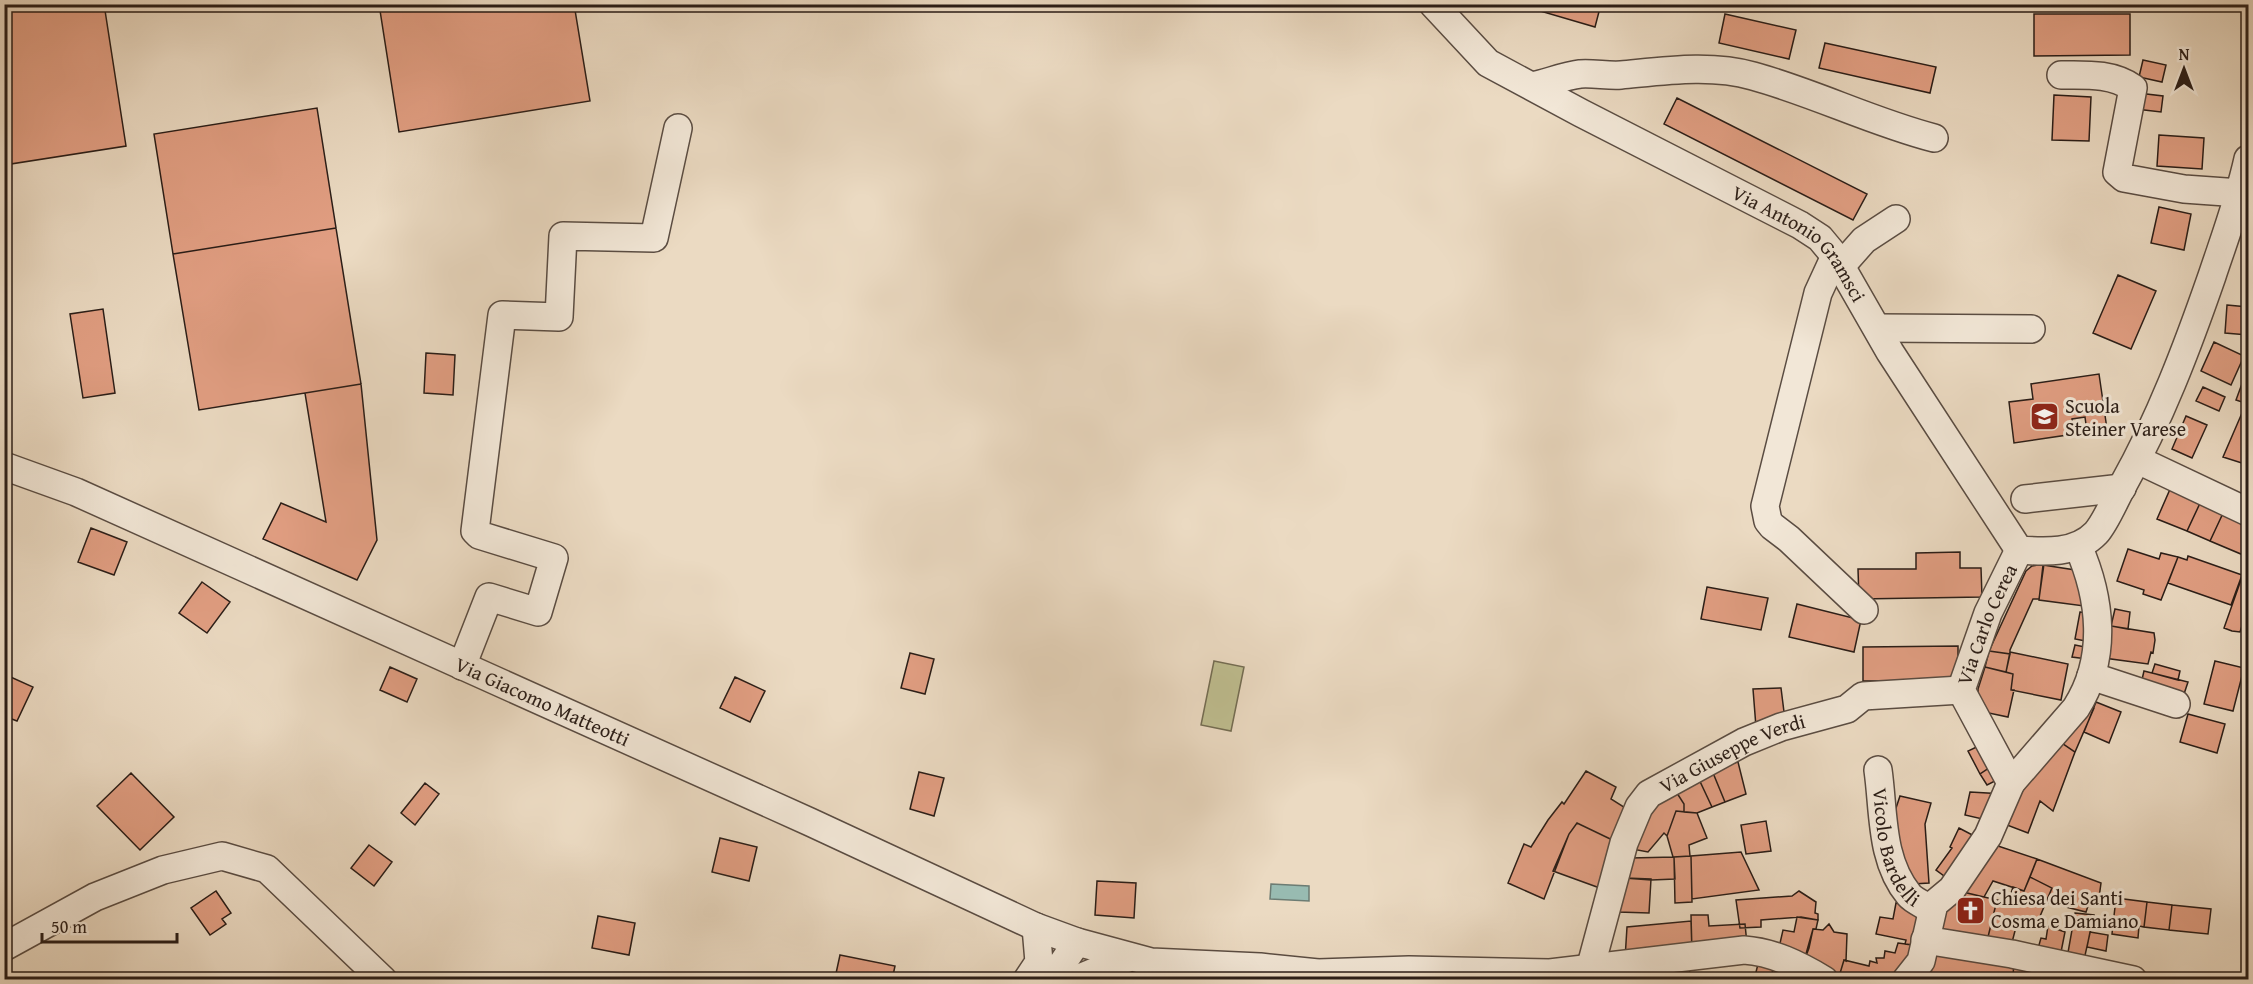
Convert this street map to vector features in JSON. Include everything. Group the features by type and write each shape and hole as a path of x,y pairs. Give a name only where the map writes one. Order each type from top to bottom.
{"street":[{"name":"Via Antonio Gramsci","path":"1433,4 1488,63 1574,110 1800,225 1820,238 1838,261 1890,352 2019,550"},
{"path":"1532,86 1581,74 1618,75 1668,70 1716,70 1750,75 1900,129 1934,138"},
{"path":"2061,75 2096,74 2124,82 2133,88 2117,172 2124,178 2184,189 2241,193"},
{"path":"1574,110 1594,87 1618,75"},
{"path":"462,666 489,597 538,612 554,558 479,535 475,531 502,315 559,317 563,236 654,238 678,128"},
{"path":"2019,550 2040,551 2078,546 2096,532 2122,488 2138,460 2188,345 2241,193 2248,159"},
{"path":"1864,610 1790,539 1772,526 1765,506 1818,293 1838,261 1896,219"},
{"path":"1878,328 2031,329"},
{"path":"2138,460 2248,511"},
{"name":"Via Giacomo Matteotti","path":"4,466 76,492 810,822 1036,927 1077,942 1130,957 1151,962 1260,967 1320,976 1409,970 1562,976 1590,969 1744,950 1761,951 1798,965 1824,980"},
{"path":"2025,499 2122,488"},
{"path":"1906,980 1921,961 1934,904 1952,889 1988,836 2011,783 2076,708 2084,695 2091,676 2099,636 2099,617 2090,572 2078,546"},
{"name":"Via Carlo Cerea","path":"2011,783 1961,690 1988,613 2019,550"},
{"path":"2091,676 2176,704"},
{"name":"Via Giuseppe Verdi","path":"1590,969 1624,843 1639,807 1649,794 1744,741 1782,727 1846,709 1863,696 1961,690"},
{"name":"Vicolo Bardelli","path":"1878,770 1888,855 1895,873 1910,897 1932,910"},
{"path":"4,947 95,897 163,870 222,856 267,868 383,980"},
{"path":"1027,980 1039,962 1036,927"},
{"path":"1925,940 2012,954 2133,980"},
{"path":"1044,980 1062,964 1077,942"},
{"path":"1075,980 1130,957"}],"shaded area":[{"path":"1214,661 1244,667 1231,731 1201,725"}],"water":[{"path":"1271,884 1309,886 1309,901 1270,899"}],"building":[{"path":"4,4 104,4 126,146 4,165"},
{"path":"379,4 574,4 590,101 399,132"},
{"path":"1516,4 1601,4 1595,27"},
{"path":"1725,14 1796,30 1789,59 1719,43"},
{"path":"2034,14 2130,14 2130,55 2034,56"},
{"path":"1825,43 1936,67 1930,93 1819,68"},
{"path":"2143,60 2166,65 2162,82 2139,77"},
{"path":"2138,93 2163,96 2161,112 2136,109"},
{"path":"2054,95 2091,97 2089,141 2052,140"},
{"path":"1677,98 1867,194 1853,220 1664,124"},
{"path":"317,108 336,228 173,254 154,134"},
{"path":"2159,135 2204,138 2202,169 2157,166"},
{"path":"2159,207 2191,214 2184,250 2151,243"},
{"path":"336,228 361,384 199,410 173,254"},
{"path":"2118,275 2156,291 2131,349 2093,333"},
{"path":"2227,305 2248,307 2248,335 2225,333"},
{"path":"103,309 115,393 83,398 70,314"},
{"path":"2214,342 2244,356 2231,385 2201,371"},
{"path":"426,353 455,355 453,395 424,393"},
{"path":"2248,370 2248,404 2236,400"},
{"path":"2099,374 2107,429 2087,432 2085,417 2072,419 2074,434 2014,443 2009,402 2033,399 2031,384"},
{"path":"361,384 377,540 357,580 263,539 281,503 326,522 305,393"},
{"path":"2203,387 2225,397 2219,411 2196,401"},
{"path":"2242,413 2248,416 2248,465 2223,457"},
{"path":"2186,416 2207,425 2192,458 2172,449"},
{"path":"2171,487 2202,499 2187,531 2157,519"},
{"path":"2202,499 2225,509 2210,541 2187,531"},
{"path":"2225,509 2248,519 2248,557 2210,541"},
{"path":"91,528 127,542 114,575 78,562"},
{"path":"2128,549 2159,559 2161,553 2178,557 2161,600 2143,594 2144,590 2117,581"},
{"path":"1960,552 1960,568 1981,568 1982,597 1859,599 1858,569 1916,569 1916,553"},
{"path":"2188,556 2242,575 2231,605 2168,583 2178,557 2187,560"},
{"path":"2248,560 2248,607 2240,632 2232,631 2224,628"},
{"path":"2044,564 2039,599 2033,599 2010,654 1989,651 2026,571 2032,566"},
{"path":"2043,565 2088,572 2084,606 2039,600"},
{"path":"202,582 230,602 207,633 179,613"},
{"path":"1707,587 1768,598 1761,630 1701,619"},
{"path":"1797,604 1861,620 1854,652 1789,637"},
{"path":"2115,609 2130,612 2128,629 2111,626"},
{"path":"2080,612 2095,614 2091,642 2075,639"},
{"path":"2111,626 2154,633 2153,653 2151,652 2148,664 2104,658"},
{"path":"2075,645 2090,648 2087,659 2072,657"},
{"path":"1958,646 1958,680 1863,681 1863,647"},
{"path":"1989,651 2010,654 2006,672 1985,667"},
{"path":"2010,652 2068,664 2061,700 2011,690 2013,674 2006,672"},
{"path":"910,653 934,659 925,694 901,688"},
{"path":"2215,661 2244,668 2233,711 2204,704"},
{"path":"2155,664 2180,671 2178,680 2152,673"},
{"path":"390,667 417,679 407,702 380,690"},
{"path":"1985,667 2013,674 2011,690 2014,690 2008,717 1979,711 1978,689"},
{"path":"2144,671 2188,682 2182,700 2140,688"},
{"path":"4,674 33,687 17,721 4,716"},
{"path":"735,677 765,691 750,722 720,708"},
{"path":"1781,688 1785,720 1756,727 1753,689"},
{"path":"2084,702 2094,708 2075,752 2056,739"},
{"path":"2096,702 2121,712 2109,743 2084,732"},
{"path":"2188,714 2225,724 2217,753 2180,742"},
{"path":"2056,739 2075,752 2053,811 2040,801 2028,833 1999,822"},
{"path":"1987,742 1998,762 1980,774 1968,751"},
{"path":"1738,762 1746,794 1725,802 1711,768"},
{"path":"1998,762 2005,776 1987,785 1980,774"},
{"path":"1711,768 1725,802 1712,807 1697,775"},
{"path":"1586,771 1616,787 1611,799 1635,814 1627,847 1577,823 1569,834 1544,899 1508,883 1524,844 1531,847 1548,820 1562,802 1564,804"},
{"path":"919,772 944,778 934,816 910,809"},
{"path":"131,773 174,817 140,850 97,806"},
{"path":"1697,775 1712,807 1697,813 1684,812 1684,804 1675,790"},
{"path":"425,783 439,794 415,825 401,813"},
{"path":"1675,790 1684,804 1684,812 1676,811 1667,836 1664,833 1648,852 1632,849 1640,825 1661,799"},
{"path":"1970,792 2004,794 1991,821 1965,815"},
{"path":"1900,796 1931,803 1925,824 1929,883 1913,884 1891,823"},
{"path":"1676,811 1697,813 1707,838 1689,845 1690,856 1673,857 1667,836"},
{"path":"1766,821 1771,851 1746,854 1741,825"},
{"path":"1577,823 1627,847 1608,891 1553,871 1569,834"},
{"path":"1959,828 1982,840 1951,881 1936,870 1952,848 1950,847"},
{"path":"720,838 757,847 749,881 712,872"},
{"path":"1989,843 2037,859 2024,891 1993,881 1984,897 1963,892"},
{"path":"369,845 392,862 374,886 351,868"},
{"path":"1741,852 1759,890 1692,899 1691,856"},
{"path":"1691,856 1692,902 1675,903 1674,857"},
{"path":"1674,857 1675,879 1625,878 1630,858"},
{"path":"2037,859 2101,883 2098,905 2089,903 2086,912 2046,902 2052,888 2030,877"},
{"path":"2030,877 2052,888 2035,928 2016,927 2010,950 1988,937 1997,900 2008,903 2013,887 2024,891"},
{"path":"1625,878 1651,879 1649,913 1618,912"},
{"path":"1097,881 1136,883 1134,918 1095,915"},
{"name":"Chiesa dei Santi Cosma e Damiano","path":"1954,890 1997,900 1988,937 1932,936"},
{"path":"216,891 231,913 222,919 226,924 210,935 191,908"},
{"path":"1799,891 1816,902 1815,913 1818,914 1818,920 1801,917 1761,920 1761,927 1740,928 1736,900 1792,896"},
{"path":"2116,898 2147,902 2144,927 2139,926 2138,938 2112,934"},
{"path":"2147,902 2172,905 2169,930 2144,927"},
{"path":"1896,903 1928,909 1921,946 1905,944 1906,940 1876,934 1880,917 1893,919"},
{"path":"2172,905 2211,909 2208,934 2169,930"},
{"path":"2075,913 2094,915 2084,960 2067,958"},
{"path":"1691,915 1708,915 1709,926 1745,924 1747,944 1692,952"},
{"path":"598,916 635,923 629,955 592,948"},
{"path":"1797,917 1818,920 1816,929 1813,929 1804,961 1778,952 1783,930 1794,932"},
{"path":"1691,921 1692,952 1625,959 1627,927"},
{"path":"1829,924 1834,932 1847,934 1846,961 1844,960 1838,980 1803,964 1813,929 1823,930"},
{"path":"2048,926 2065,932 2060,957 2037,952 2041,938 2046,939"},
{"path":"2090,932 2108,935 2106,951 2087,947"},
{"path":"1898,943 1921,946 1900,980 1838,980 1844,960 1869,966 1870,961 1877,963 1876,958 1884,958 1885,951 1895,953"},
{"path":"1943,947 2014,956 2013,980 1916,980 1915,977"},
{"path":"840,955 895,966 892,980 835,978"},
{"path":"1760,956 1776,959 1770,980 1754,980"},
{"path":"2014,956 2098,980 2013,980"},
{"path":"1689,959 1690,980 1636,980 1634,965"},
{"path":"1776,959 1816,980 1770,980"}],"place":[{"name":"Scuola Steiner Varese","path":"2044,417"},
{"name":"Chiesa dei Santi Cosma e Damiano","path":"1970,910"}]}
